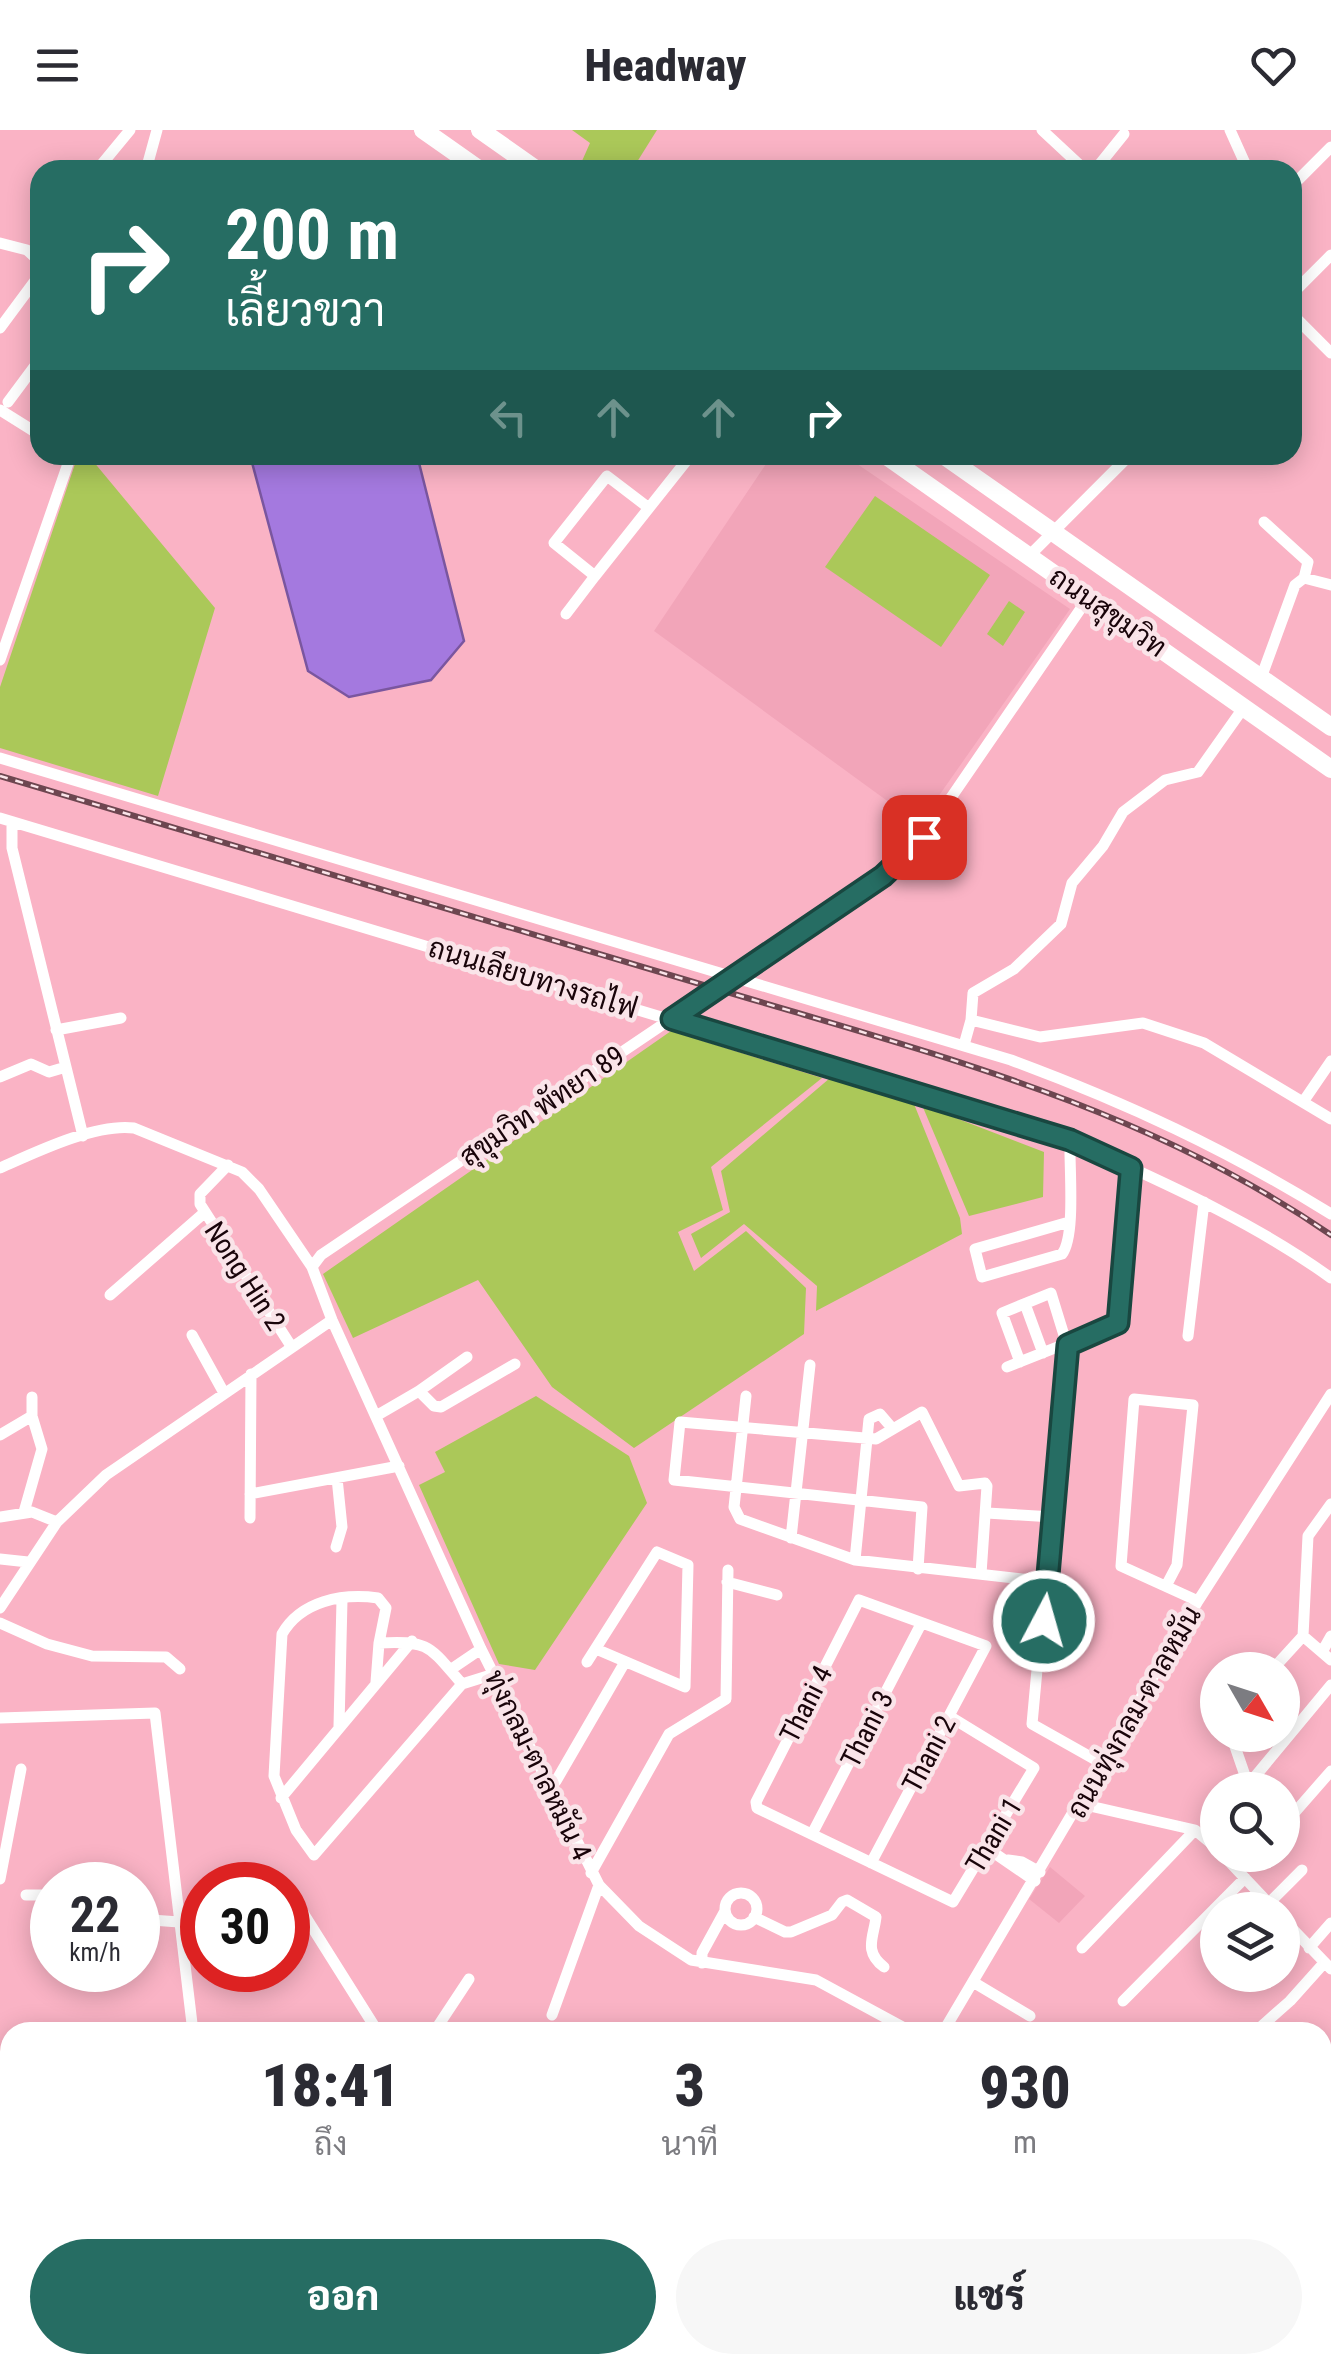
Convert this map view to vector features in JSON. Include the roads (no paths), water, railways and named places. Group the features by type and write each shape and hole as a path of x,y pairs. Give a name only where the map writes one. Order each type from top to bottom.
{"highway":[{"path":"423,130 466,160"},
{"path":"480,130 524,160"},
{"name":"ถนนสุขุมวิท","path":"899,465 1331,769"},
{"name":"ถนนสุขุมวิท","path":"957,465 1331,728"}],"street":[{"path":"105,160 130,130"},
{"path":"148,160 156,130"},
{"path":"1042,130 1074,160"},
{"path":"1230,130 1244,160"},
{"path":"1103,160 1124,134"},
{"path":"1302,176 1331,147"},
{"path":"0,243 30,253"},
{"path":"1302,283 1331,255"},
{"path":"0,328 30,288"},
{"path":"1302,324 1331,353"},
{"path":"30,372 4,406 30,428"},
{"path":"0,660 68,465"},
{"path":"566,614 683,465"},
{"path":"1029,556 1120,465"},
{"path":"595,576 554,542 607,476 648,508"},
{"path":"1261,678 1292,592 1304,578 1308,562 1264,522"},
{"path":"1304,578 1331,585"},
{"name":"สุขุมวิท พัทยา 89","path":"312,1268 321,1254 883,876 924,837 1088,598"},
{"path":"964,1045 974,993 1014,968 1061,924 1072,882 1102,846 1123,812 1165,780 1198,772 1244,707"},
{"name":"ถนนเลียบทางรถไฟ","path":"0,758 964,1045 1098,1092 1175,1126 1251,1165 1331,1214"},
{"path":"6,820 83,1136"},
{"name":"ถนนเลียบทางรถไฟ","path":"6,820 1070,1140 1204,1202 1295,1252 1331,1278"},
{"path":"56,1030 121,1018"},
{"path":"971,1020 1040,1037 1143,1022 1204,1043 1331,1119"},
{"path":"1304,1102 1331,1061"},
{"path":"0,1077 31,1064 49,1072 66,1068"},
{"path":"0,1168 118,1126 134,1128 242,1172 259,1189 312,1268 332,1320 106,1476 58,1522 0,1608"},
{"path":"1068,1222 976,1249 982,1277 1062,1254 1066,1249 1068,1222 1070,1140"},
{"path":"110,1296 202,1209 200,1194 228,1166"},
{"path":"1104,1764 1032,1724 1068,1345 1051,1294 1002,1313 1014,1364 1068,1345 1118,1323 1131,1168"},
{"path":"1188,1336 1204,1202"},
{"name":"Nong Hin 2","path":"202,1209 290,1346"},
{"path":"1025,1304 1043,1353"},
{"name":"ทุ่งกลม-ตาลหมัน 4","path":"332,1320 481,1649 595,1879 639,1926 667,1947 702,1963 816,1980 894,2022"},
{"path":"192,1335 224,1393"},
{"path":"376,1416 467,1357"},
{"path":"419,1391 440,1407 515,1364"},
{"path":"791,1538 810,1365"},
{"path":"250,1518 251,1374"},
{"path":"746,1396 736,1487 737,1516 856,1560 1048,1582"},
{"name":"ถนนทุ่งกลม-ตาลหมัน","path":"949,2022 1198,1601 1331,1396"},
{"path":"24,1512 42,1449 32,1416 32,1397"},
{"path":"1166,1586 1177,1565 1192,1405 1134,1398 1121,1566 1198,1601"},
{"path":"918,1569 922,1507 674,1480 680,1422 876,1439 922,1412 959,1486 987,1486 980,1574"},
{"path":"856,1560 869,1419 880,1414 892,1428"},
{"path":"0,1435 32,1416"},
{"path":"250,1494 399,1466"},
{"path":"336,1478 342,1527 336,1547"},
{"path":"1288,1652 1303,1636 1308,1536 1331,1504"},
{"path":"0,1517 24,1512 58,1522"},
{"path":"987,1513 1054,1517"},
{"path":"587,1662 657,1552 688,1565 685,1687 596,1649"},
{"path":"0,1560 28,1562"},
{"path":"552,2016 595,1879 669,1734 726,1699 732,1641 727,1576 777,1594"},
{"path":"376,1682 386,1608 378,1598 309,1605 289,1621 282,1634 274,1776 296,1830 314,1854 462,1684 494,1674"},
{"path":"339,1728 342,1600"},
{"name":"Thani 4","path":"812,1834 757,1808 756,1802 859,1600 921,1624"},
{"path":"0,1623 77,1653 108,1658 166,1658 180,1669"},
{"name":"Thani 2","path":"872,1863 986,1646 921,1624"},
{"name":"Thani 3","path":"812,1834 921,1624"},
{"path":"1303,1636 1326,1656 1331,1636"},
{"path":"280,1798 412,1641"},
{"path":"379,1643 425,1644 462,1684"},
{"path":"450,1670 481,1649"},
{"path":"548,1786 556,1781 624,1662"},
{"path":"1263,1772 1331,1685"},
{"path":"0,1718 155,1713 192,2022"},
{"name":"Thani 1","path":"872,1863 953,1902 1034,1768 949,1716"},
{"path":"0,1878 21,1769"},
{"path":"1300,1806 1331,1771"},
{"path":"0,1796 15,1798"},
{"path":"1081,1804 1200,1834"},
{"path":"1082,1948 1195,1830"},
{"path":"812,1834 872,1863"},
{"path":"987,1848 1017,1870 1037,1876"},
{"path":"1284,1892 1302,1870"},
{"path":"1240,1872 1258,1892"},
{"path":"1122,2001 1245,1878"},
{"path":"26,1894 30,1894"},
{"path":"702,1963 702,1953 726,1911 728,1900 744,1894 756,1905 754,1917"},
{"path":"726,1911 728,1918 738,1924 754,1917 792,1932 832,1915 847,1900 876,1918 870,1943 878,1963 884,1967"},
{"path":"160,1921 178,1922"},
{"path":"1309,1948 1331,1923"},
{"path":"310,1924 372,2022"},
{"path":"1266,2022 1328,1966 1300,1938"},
{"path":"440,2022 469,1978"},
{"path":"974,1982 1030,2016"}],"railway":[{"path":"0,776 956,1061 1111,1117 1186,1151 1260,1190 1331,1235"}]}
